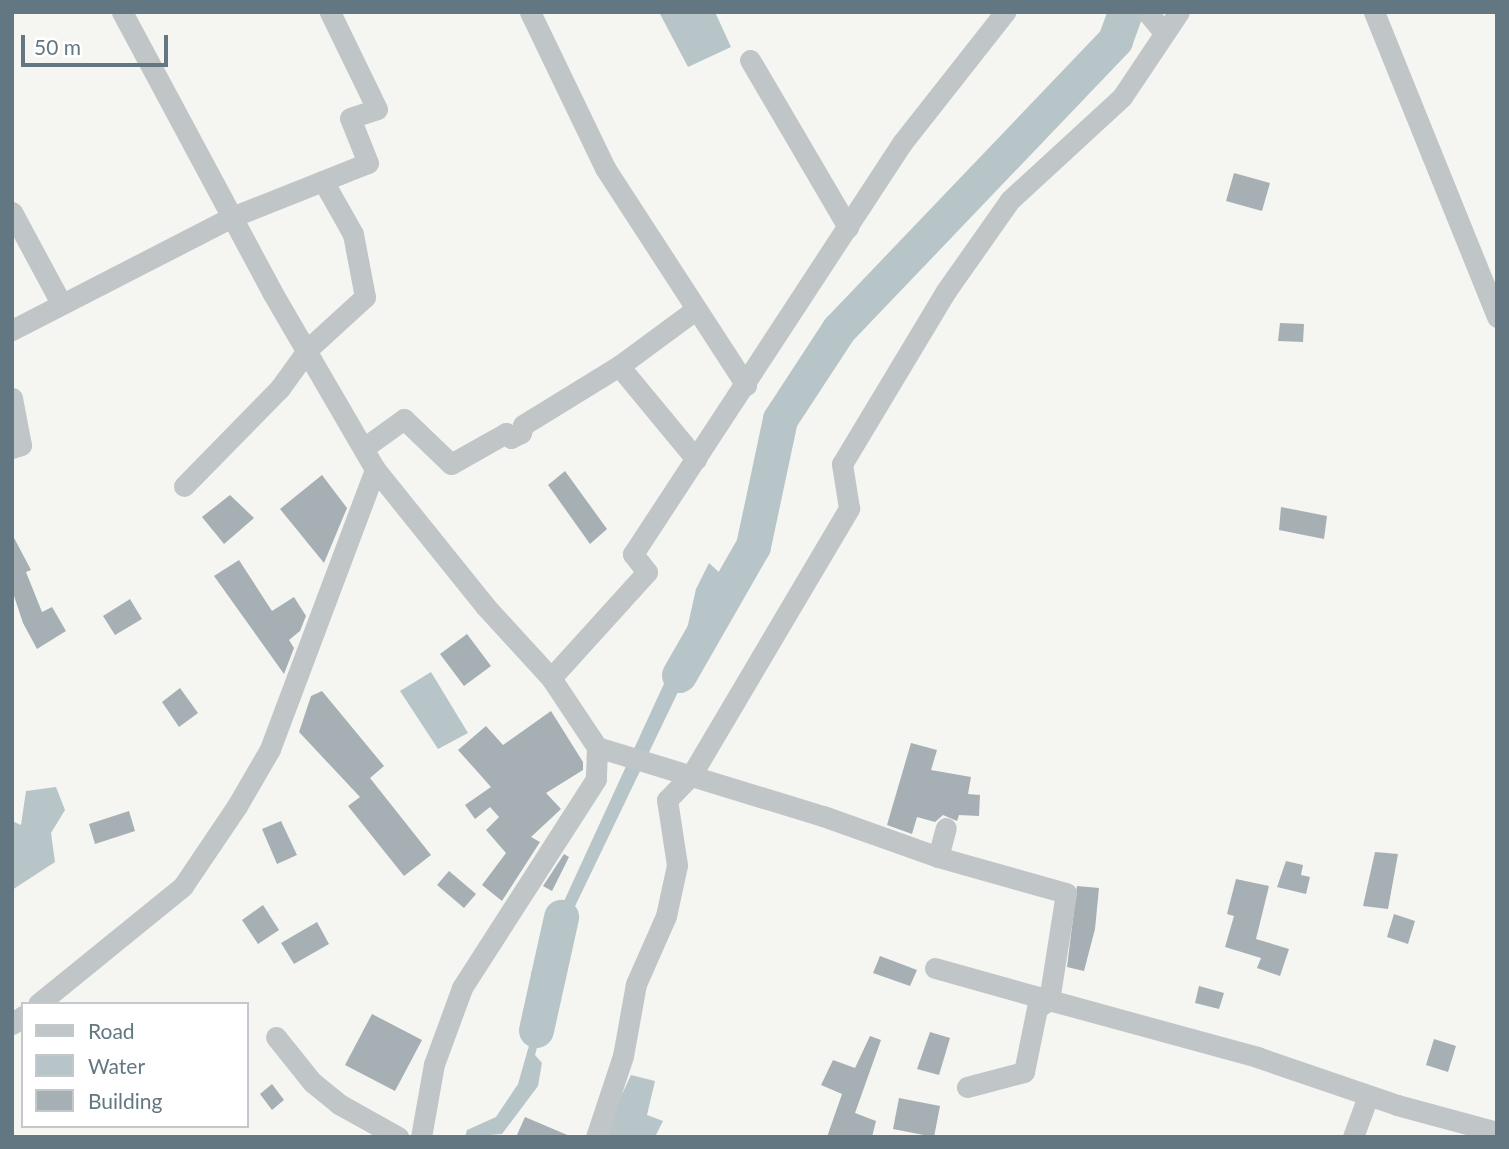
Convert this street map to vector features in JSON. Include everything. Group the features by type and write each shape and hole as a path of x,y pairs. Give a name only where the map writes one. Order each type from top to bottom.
{"street":[{"path":"122,12 232,217 365,447 375,469 485,606 551,678 597,747 596,779 463,988 434,1064 421,1137"},
{"path":"12,330 232,217 368,163 349,118 376,109 330,12"},
{"path":"530,12 605,168 746,386"},
{"path":"551,678 647,572 633,554 746,386 902,144 1005,12"},
{"path":"1147,12 1163,31"},
{"path":"596,1137 623,1056 636,984 666,916 677,865 667,800 692,774 849,508 842,464 946,292 1010,200 1122,97 1163,31 1179,12"},
{"path":"1374,12 1497,317"},
{"path":"750,60 848,227"},
{"path":"184,486 280,388 308,349 365,297 353,234 323,181"},
{"path":"12,212 61,303"},
{"path":"365,447 404,419 451,464 506,433 511,438 521,433 523,425 619,366 695,310"},
{"path":"619,366 696,459"},
{"path":"12,398 21,445 12,448"},
{"path":"40,1002 183,886 237,806 270,749 375,469"},
{"path":"597,747 692,774 938,857 1066,893 1049,1000 1037,1008 1024,1072 967,1087"},
{"path":"938,857 946,828"},
{"path":"935,968 1257,1057 1368,1096 1497,1132"},
{"path":"276,1037 312,1083 339,1104 398,1137"},
{"path":"1353,1137 1368,1096"}],"water":[{"path":"659,12 715,12 731,47 688,67"},
{"path":"709,563 721,574 708,593 702,642 543,973 547,1011 535,1055 542,1063 538,1086 502,1134 465,1137 467,1130 496,1117 518,1084 532,1035 531,973 685,638 696,589"},
{"path":"431,672 468,733 438,749 400,691"},
{"path":"56,787 65,810 51,833 55,862 12,890 12,821 21,825 26,791"},
{"path":"631,1075 655,1081 647,1115 663,1121 655,1137 602,1137"}],"building":[{"path":"1234,173 1270,183 1262,211 1226,201"},
{"path":"1280,323 1304,324 1303,342 1278,341"},
{"path":"565,471 607,529 590,544 548,485"},
{"path":"322,475 347,508 324,563 280,509"},
{"path":"230,495 254,518 224,544 202,517"},
{"path":"1281,507 1327,516 1324,539 1279,530"},
{"path":"12,534 31,570 26,572 42,612 52,607 66,631 37,649 23,623 12,590"},
{"path":"239,560 272,611 294,597 306,616 300,631 289,640 294,648 284,674 214,576"},
{"path":"130,599 142,619 115,635 103,616"},
{"path":"467,634 491,666 464,686 440,654"},
{"path":"180,688 198,713 179,727 162,702"},
{"path":"322,691 384,766 370,778 431,855 404,876 348,806 360,797 299,732 311,696"},
{"path":"551,711 583,762 583,770 546,793 561,809 531,837 540,842 502,901 482,885 506,853 486,830 499,817 490,807 475,819 465,805 491,787 458,750 486,726 503,745"},
{"path":"911,743 937,750 931,770 971,777 968,794 980,795 979,816 959,815 957,821 943,815 935,822 917,817 912,834 887,825"},
{"path":"129,811 135,831 95,844 89,824"},
{"path":"281,821 297,855 277,864 262,829"},
{"path":"1375,852 1398,854 1388,909 1363,906"},
{"path":"564,854 569,857 552,891 543,886"},
{"path":"1286,861 1303,865 1301,875 1310,877 1306,894 1277,887"},
{"path":"449,871 476,894 464,908 437,885"},
{"path":"1236,879 1269,886 1256,939 1289,949 1280,976 1257,968 1261,958 1225,947 1234,916 1227,914"},
{"path":"1077,886 1099,888 1095,929 1084,971 1067,967"},
{"path":"263,905 279,930 258,944 242,920"},
{"path":"1394,914 1415,921 1408,944 1387,937"},
{"path":"317,922 329,944 294,964 281,943"},
{"path":"880,956 917,970 910,986 873,973"},
{"path":"1199,986 1224,993 1219,1009 1195,1003"},
{"path":"372,1014 422,1040 395,1091 345,1065"},
{"path":"930,1032 950,1038 939,1075 917,1069"},
{"path":"870,1036 881,1040 855,1113 876,1121 872,1137 827,1137 842,1094 821,1085 833,1060 855,1068"},
{"path":"1434,1039 1456,1046 1448,1072 1426,1065"},
{"path":"272,1084 284,1100 272,1110 260,1094"},
{"path":"899,1098 940,1106 934,1137 893,1129"},
{"path":"525,1117 572,1137 516,1137"}],"waterway":[{"path":"679,675 753,546 780,419 839,329 1115,40 1125,12"},
{"path":"536,1030 561,917"}]}
